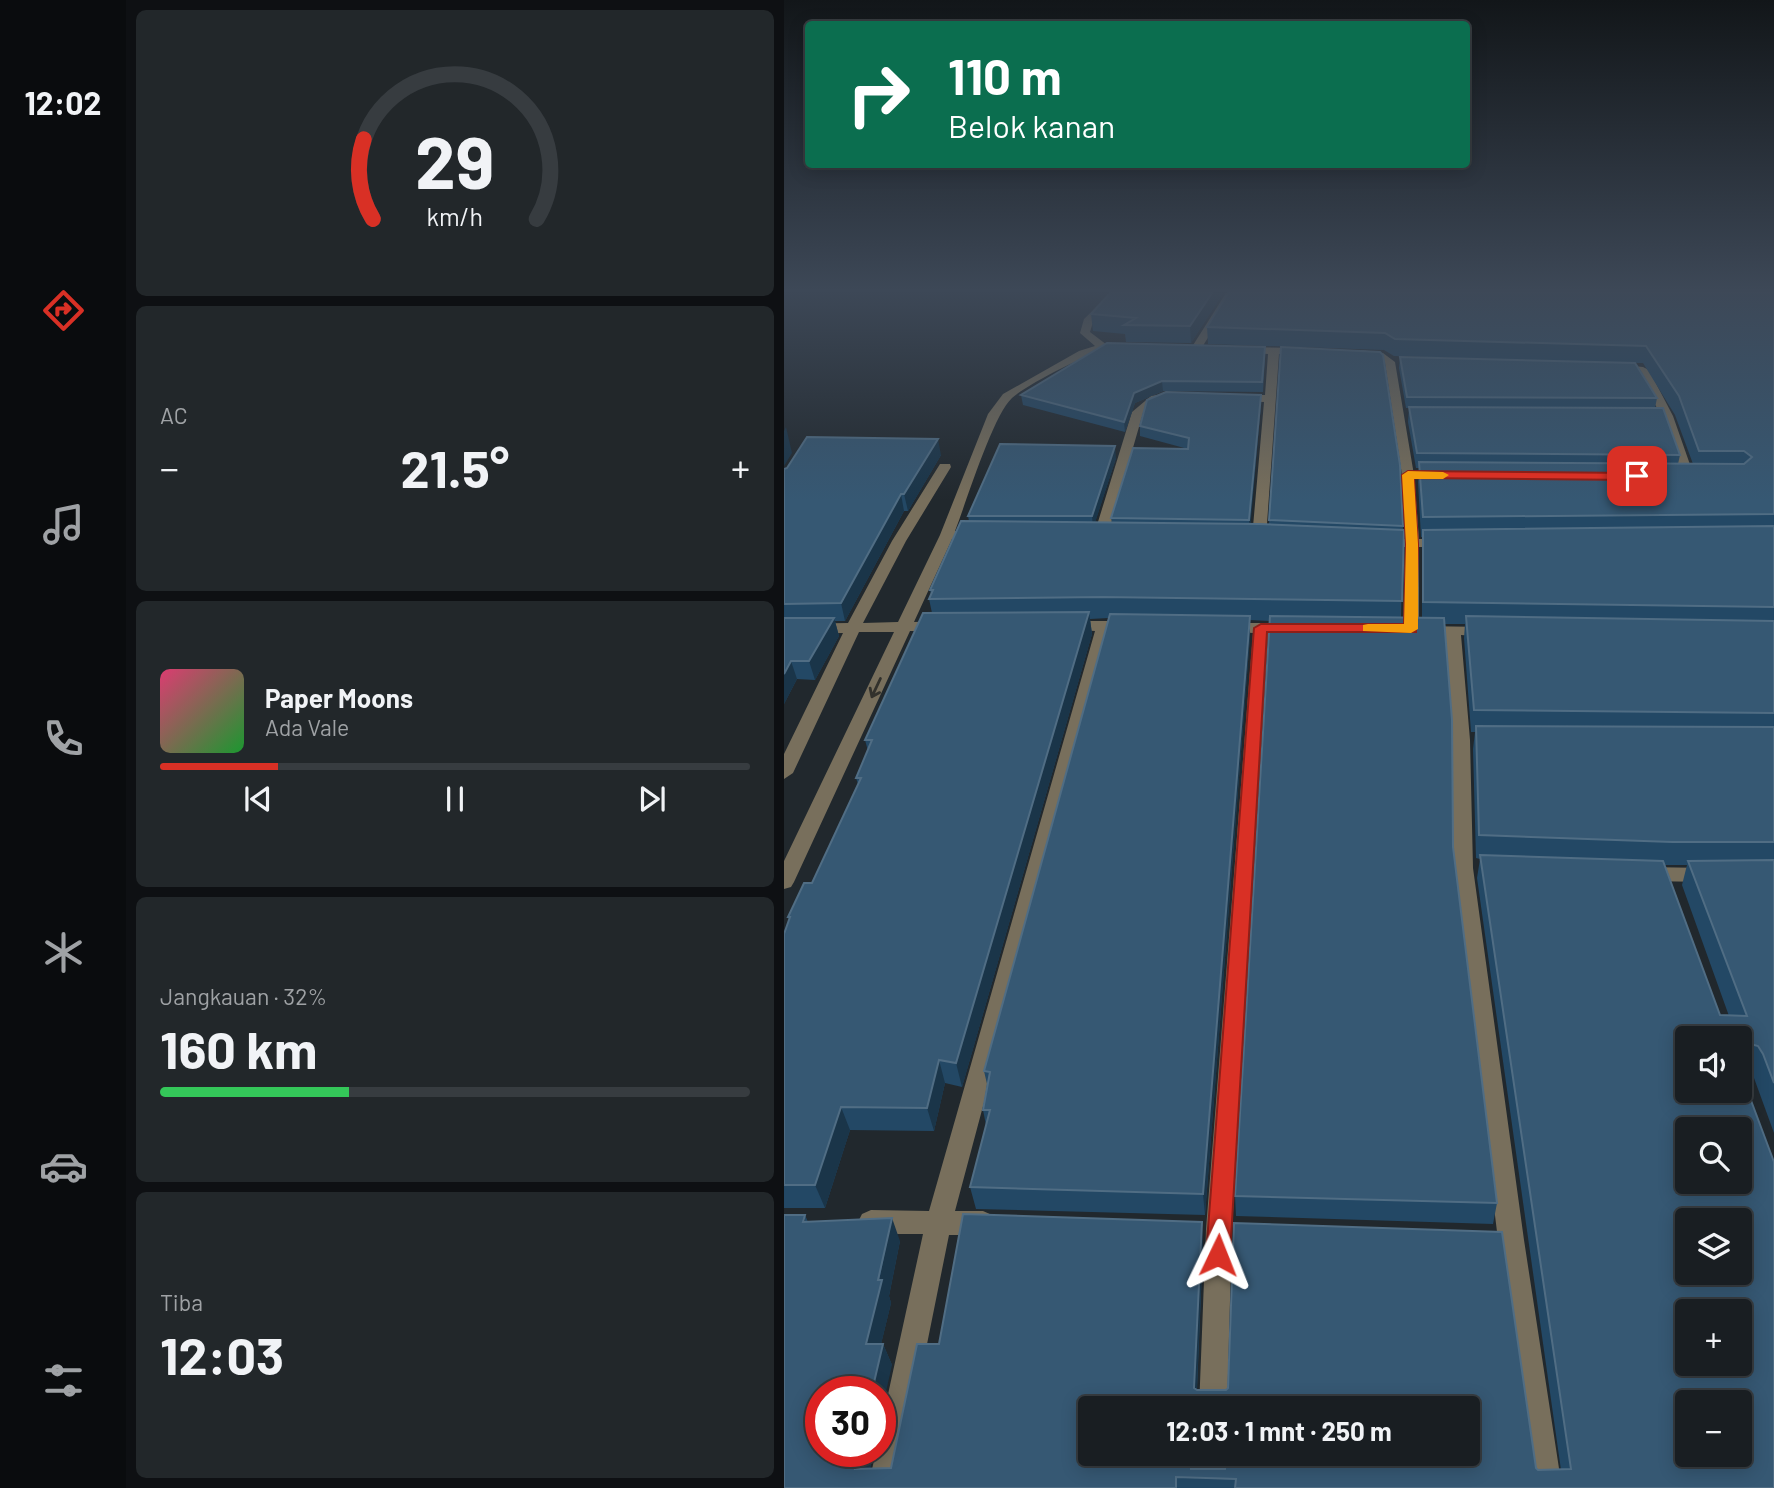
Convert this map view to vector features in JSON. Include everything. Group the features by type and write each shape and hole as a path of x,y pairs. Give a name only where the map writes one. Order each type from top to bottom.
{"street":[{"path":"784,882 947,535 992,417 1007,396 1066,362"},
{"path":"1259,538 1273,362"},
{"path":"1390,362 1406,415 1414,475 1412,544 1404,629 1509,632"},
{"path":"1396,362 1404,363"},
{"path":"1606,366 1643,370 1667,416 1688,477"},
{"path":"1100,538 1138,412 1154,398 1177,396"},
{"path":"1230,398 1270,399"},
{"path":"1654,416 1667,416"},
{"path":"784,773 851,629 915,511 945,467"},
{"path":"947,535 989,536"},
{"path":"1370,542 1454,543"},
{"path":"784,629 958,626"},
{"path":"1051,626 1143,627"},
{"path":"883,1488 939,1222 1104,626"},
{"path":"1209,628 1302,628"},
{"path":"1213,1396 1219,1229 1261,628"},
{"path":"1453,631 1467,741 1470,869 1511,1240 1547,1488"},
{"path":"1626,873 1734,875"},
{"path":"1666,875 1675,900"},
{"path":"849,1222 1009,1224"},
{"path":"1191,1228 1247,1230"},
{"path":"1483,1239 1511,1240"},
{"path":"1210,1488 1211,1466"}],"building":[{"path":"1075,362 1264,362 1262,382 1162,381 1134,393 1124,422 1021,395"},
{"path":"1280,362 1384,362 1400,465 1403,526 1269,520"},
{"path":"1401,362 1613,362 1635,363 1657,398 1407,397"},
{"path":"1657,362 1774,362 1774,514 1423,517 1419,462 1744,464 1752,457 1744,451 1699,451 1679,396"},
{"path":"1166,392 1261,395 1249,520 1111,518 1133,448 1188,449 1189,438 1140,426 1147,400"},
{"path":"1409,407 1663,408 1680,455 1417,453"},
{"path":"807,437 938,439 904,494 901,494 841,603 784,604 784,469"},
{"path":"1000,444 1115,446 1092,516 968,516"},
{"path":"961,521 1259,524 1404,530 1402,601 1102,597 929,599 933,590 930,590"},
{"path":"1774,526 1774,607 1423,602 1423,530"},
{"path":"1089,612 956,1063 939,1060 927,1108 841,1107 815,1185 784,1185 784,934 788,917 804,883 812,883 861,778 856,778 872,740 865,740 923,613"},
{"path":"1110,614 1250,616 1203,1194 970,1187 990,1110 983,1110 990,1072 984,1071"},
{"path":"1270,616 1444,618 1452,720 1453,847 1497,1203 1235,1196"},
{"path":"1466,616 1774,621 1774,713 1474,710"},
{"path":"784,618 834,618 809,661 791,661 784,674"},
{"path":"1476,726 1774,727 1774,842 1672,842 1479,835"},
{"path":"1480,855 1663,861 1720,1015 1747,1016 1688,861 1774,860 1774,1083 1763,1054 1758,1046 1752,1044 1752,1026 1675,1026 1675,1103 1752,1103 1774,1162 1774,1488 1235,1488 1236,1479 1176,1477 1176,1488 784,1488 784,1215 805,1215 803,1222 892,1218 878,1280 882,1280 866,1344 883,1344 876,1376 805,1376 805,1467 896,1467 896,1444 917,1344 939,1344 963,1214 1202,1222 1194,1388 1197,1390 1228,1388 1234,1223 1502,1232 1538,1470 1571,1469"}],"slow traffic":[{"path":"1368,628 1411,629 1412,544 1408,475 1443,475"}],"route":[{"path":"1218,1255 1261,628 1411,629 1412,544 1408,475 1637,476"}]}
